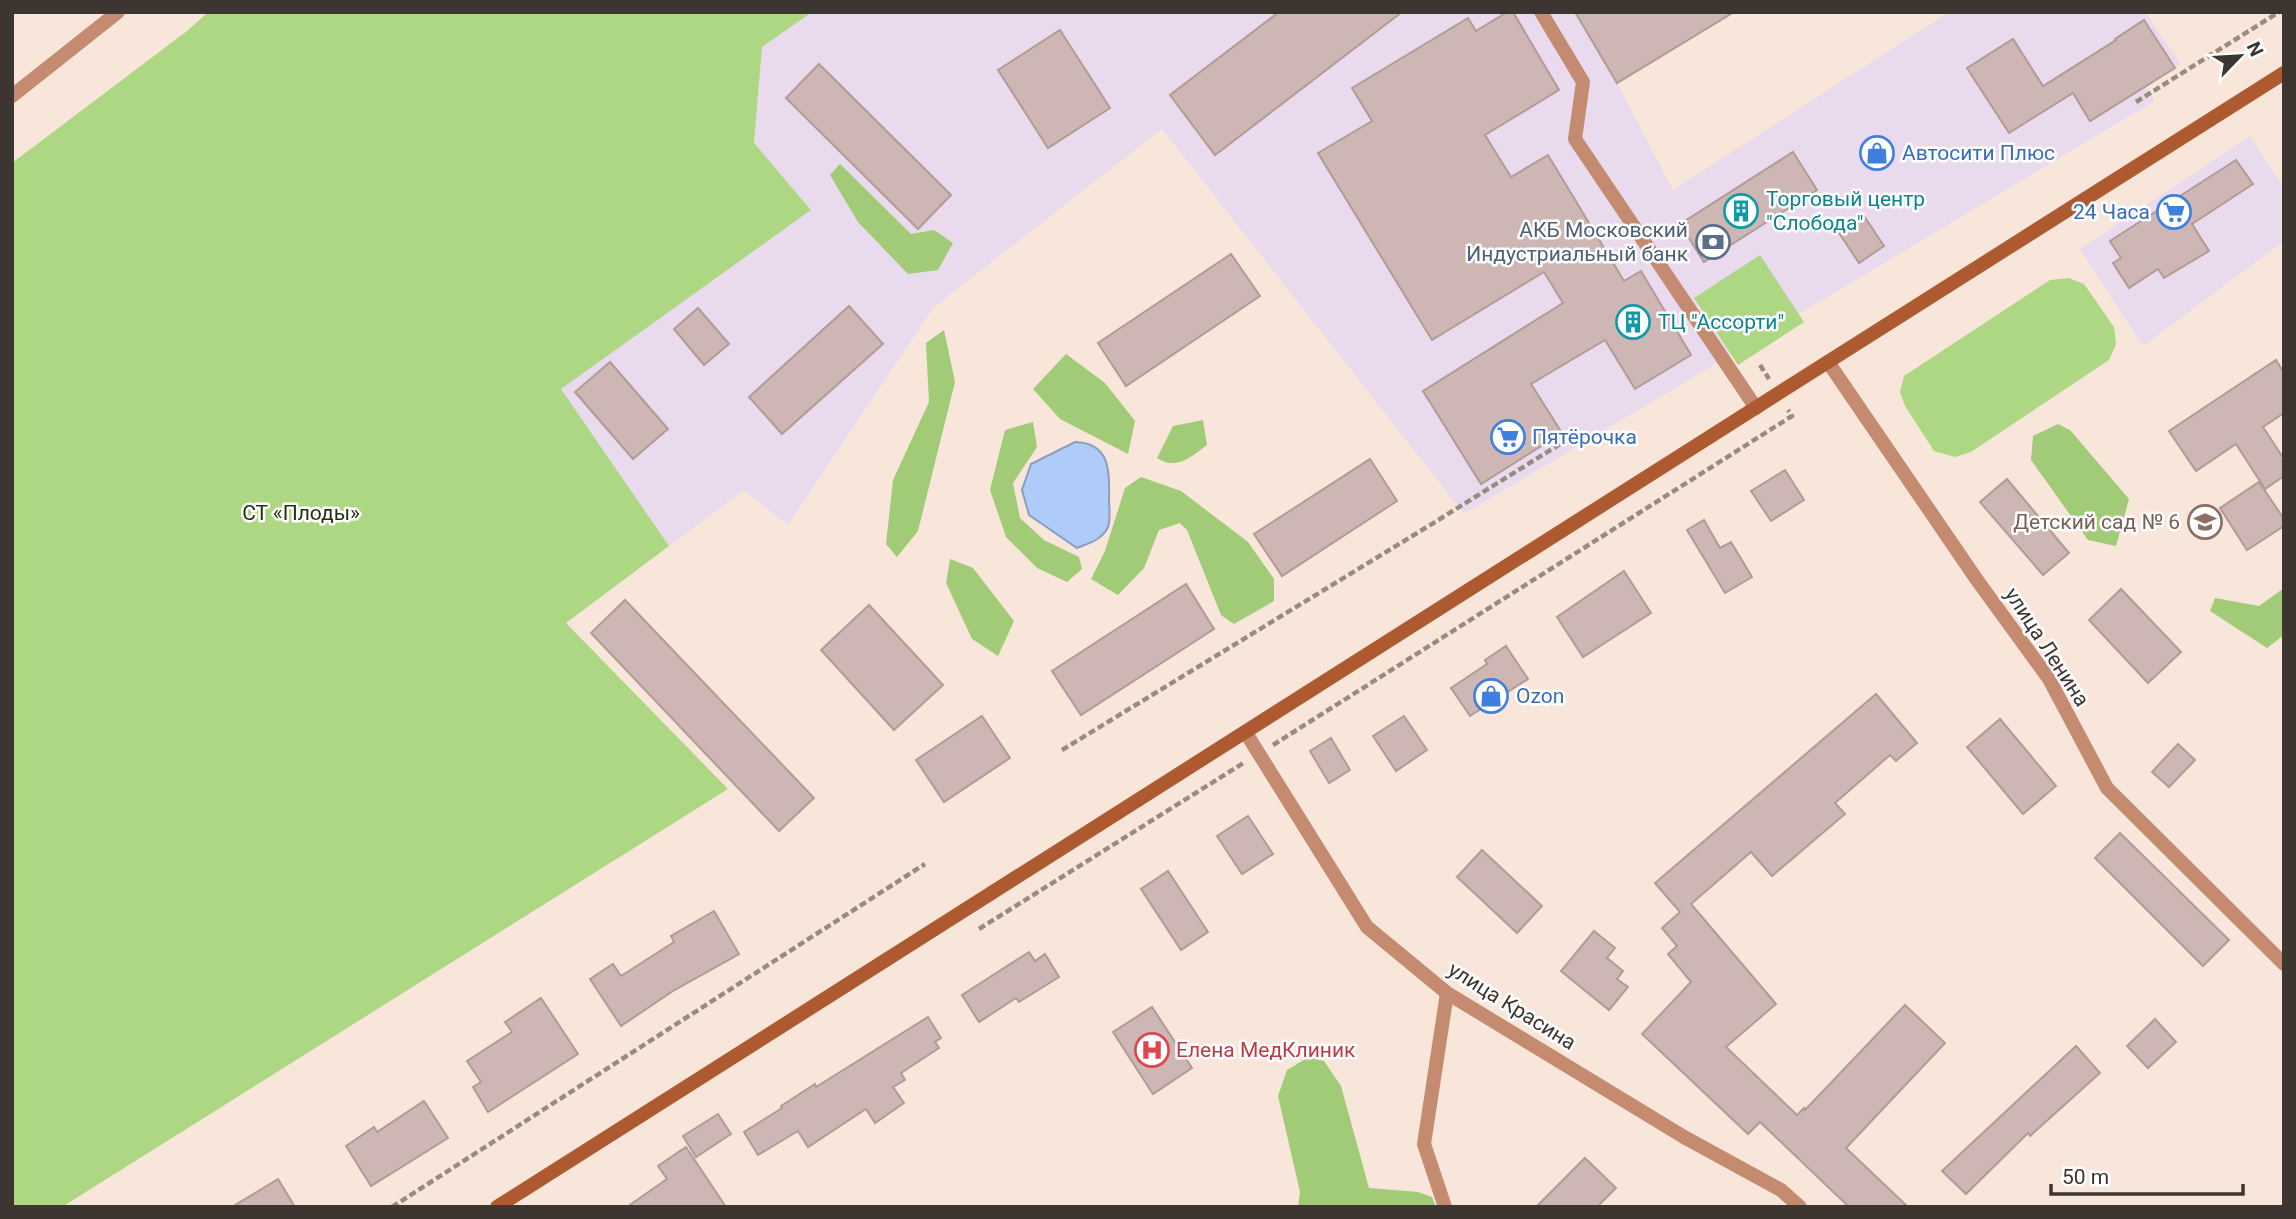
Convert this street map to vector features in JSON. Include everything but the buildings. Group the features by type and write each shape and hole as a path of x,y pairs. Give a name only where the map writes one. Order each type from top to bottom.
{"main road":[{"path":"497,1207 961,916 2284,74"}],"street":[{"path":"12,96 118,12"},
{"path":"1541,12 1583,82 1575,139 1756,408"},
{"name":"улица Ленина","path":"1828,362 1977,580 2049,679 2107,788 2284,964"},
{"name":"улица Красина","path":"1246,733 1367,927 1447,993 1684,1137 1781,1190 1800,1207"},
{"path":"1445,1207 1424,1144 1447,993"}],"path":[{"path":"2136,102 2279,12"},
{"path":"1062,750 1581,431"},
{"path":"392,1207 925,864"}],"shaded area":[{"path":"812,12 1575,12 1617,83 1673,190 1949,12 2145,12 2181,64 2146,86 2155,101 1464,514 1162,129 934,307 788,525 744,490 669,546 560,389 811,210 754,143 762,47"},
{"path":"2250,136 2284,188 2284,241 2143,346 2080,249"}],"green space":[{"name":"СТ «Плоды»","path":"208,12 812,12 762,47 754,143 811,210 561,389 669,546 566,623 728,789 62,1207 12,1207 12,163 187,31"},
{"path":"840,164 911,234 934,230 953,243 938,270 908,274 858,222 830,175"},
{"path":"1760,255 1804,322 1738,365 1694,298"},
{"path":"2069,278 2084,284 2114,327 2116,344 2109,360 1971,452 1955,457 1934,451 1905,406 1900,392 1904,376 2050,280"},
{"path":"944,330 955,382 918,531 897,557 886,544 893,480 929,402 926,343"},
{"path":"1066,354 1105,383 1135,421 1128,454 1060,419 1033,389"},
{"path":"1203,420 1207,445 1177,463 1164,462 1157,458 1173,426"},
{"path":"1033,422 1037,447 1013,483 1020,518 1044,540 1079,557 1082,569 1067,582 1037,568 1006,537 990,490 1005,430"},
{"path":"2058,424 2070,430 2129,499 2116,546 2088,540 2031,460 2033,436"},
{"path":"1141,477 1181,491 1248,542 1274,579 1274,601 1234,624 1221,615 1187,530 1180,523 1159,530 1144,568 1118,595 1091,579 1105,551 1125,488"},
{"path":"950,559 973,568 1014,621 998,656 972,639 946,583"},
{"path":"2284,588 2284,635 2267,648 2210,611 2215,598 2259,606"},
{"path":"1309,1057 1324,1061 1341,1086 1369,1188 1418,1192 1432,1197 1436,1207 1298,1207 1300,1192 1278,1096 1287,1070"}],"water":[{"path":"1075,442 1095,447 1106,460 1110,517 1108,527 1099,538 1077,548 1029,515 1022,490 1031,464"}],"place":[{"name":"Автосити Плюс","path":"1877,153"},
{"name":"Торговый центр \"Слобода\"","path":"1741,211"},
{"name":"24 Часа","path":"2174,212"},
{"name":"АКБ Московский Индустриальный банк","path":"1713,242"},
{"name":"ТЦ \"Ассорти\"","path":"1633,322"},
{"name":"Пятёрочка","path":"1508,437"},
{"name":"Детский сад № 6","path":"2205,522"},
{"name":"Ozon","path":"1491,696"},
{"name":"Елена МедКлиник","path":"1152,1050"}]}
